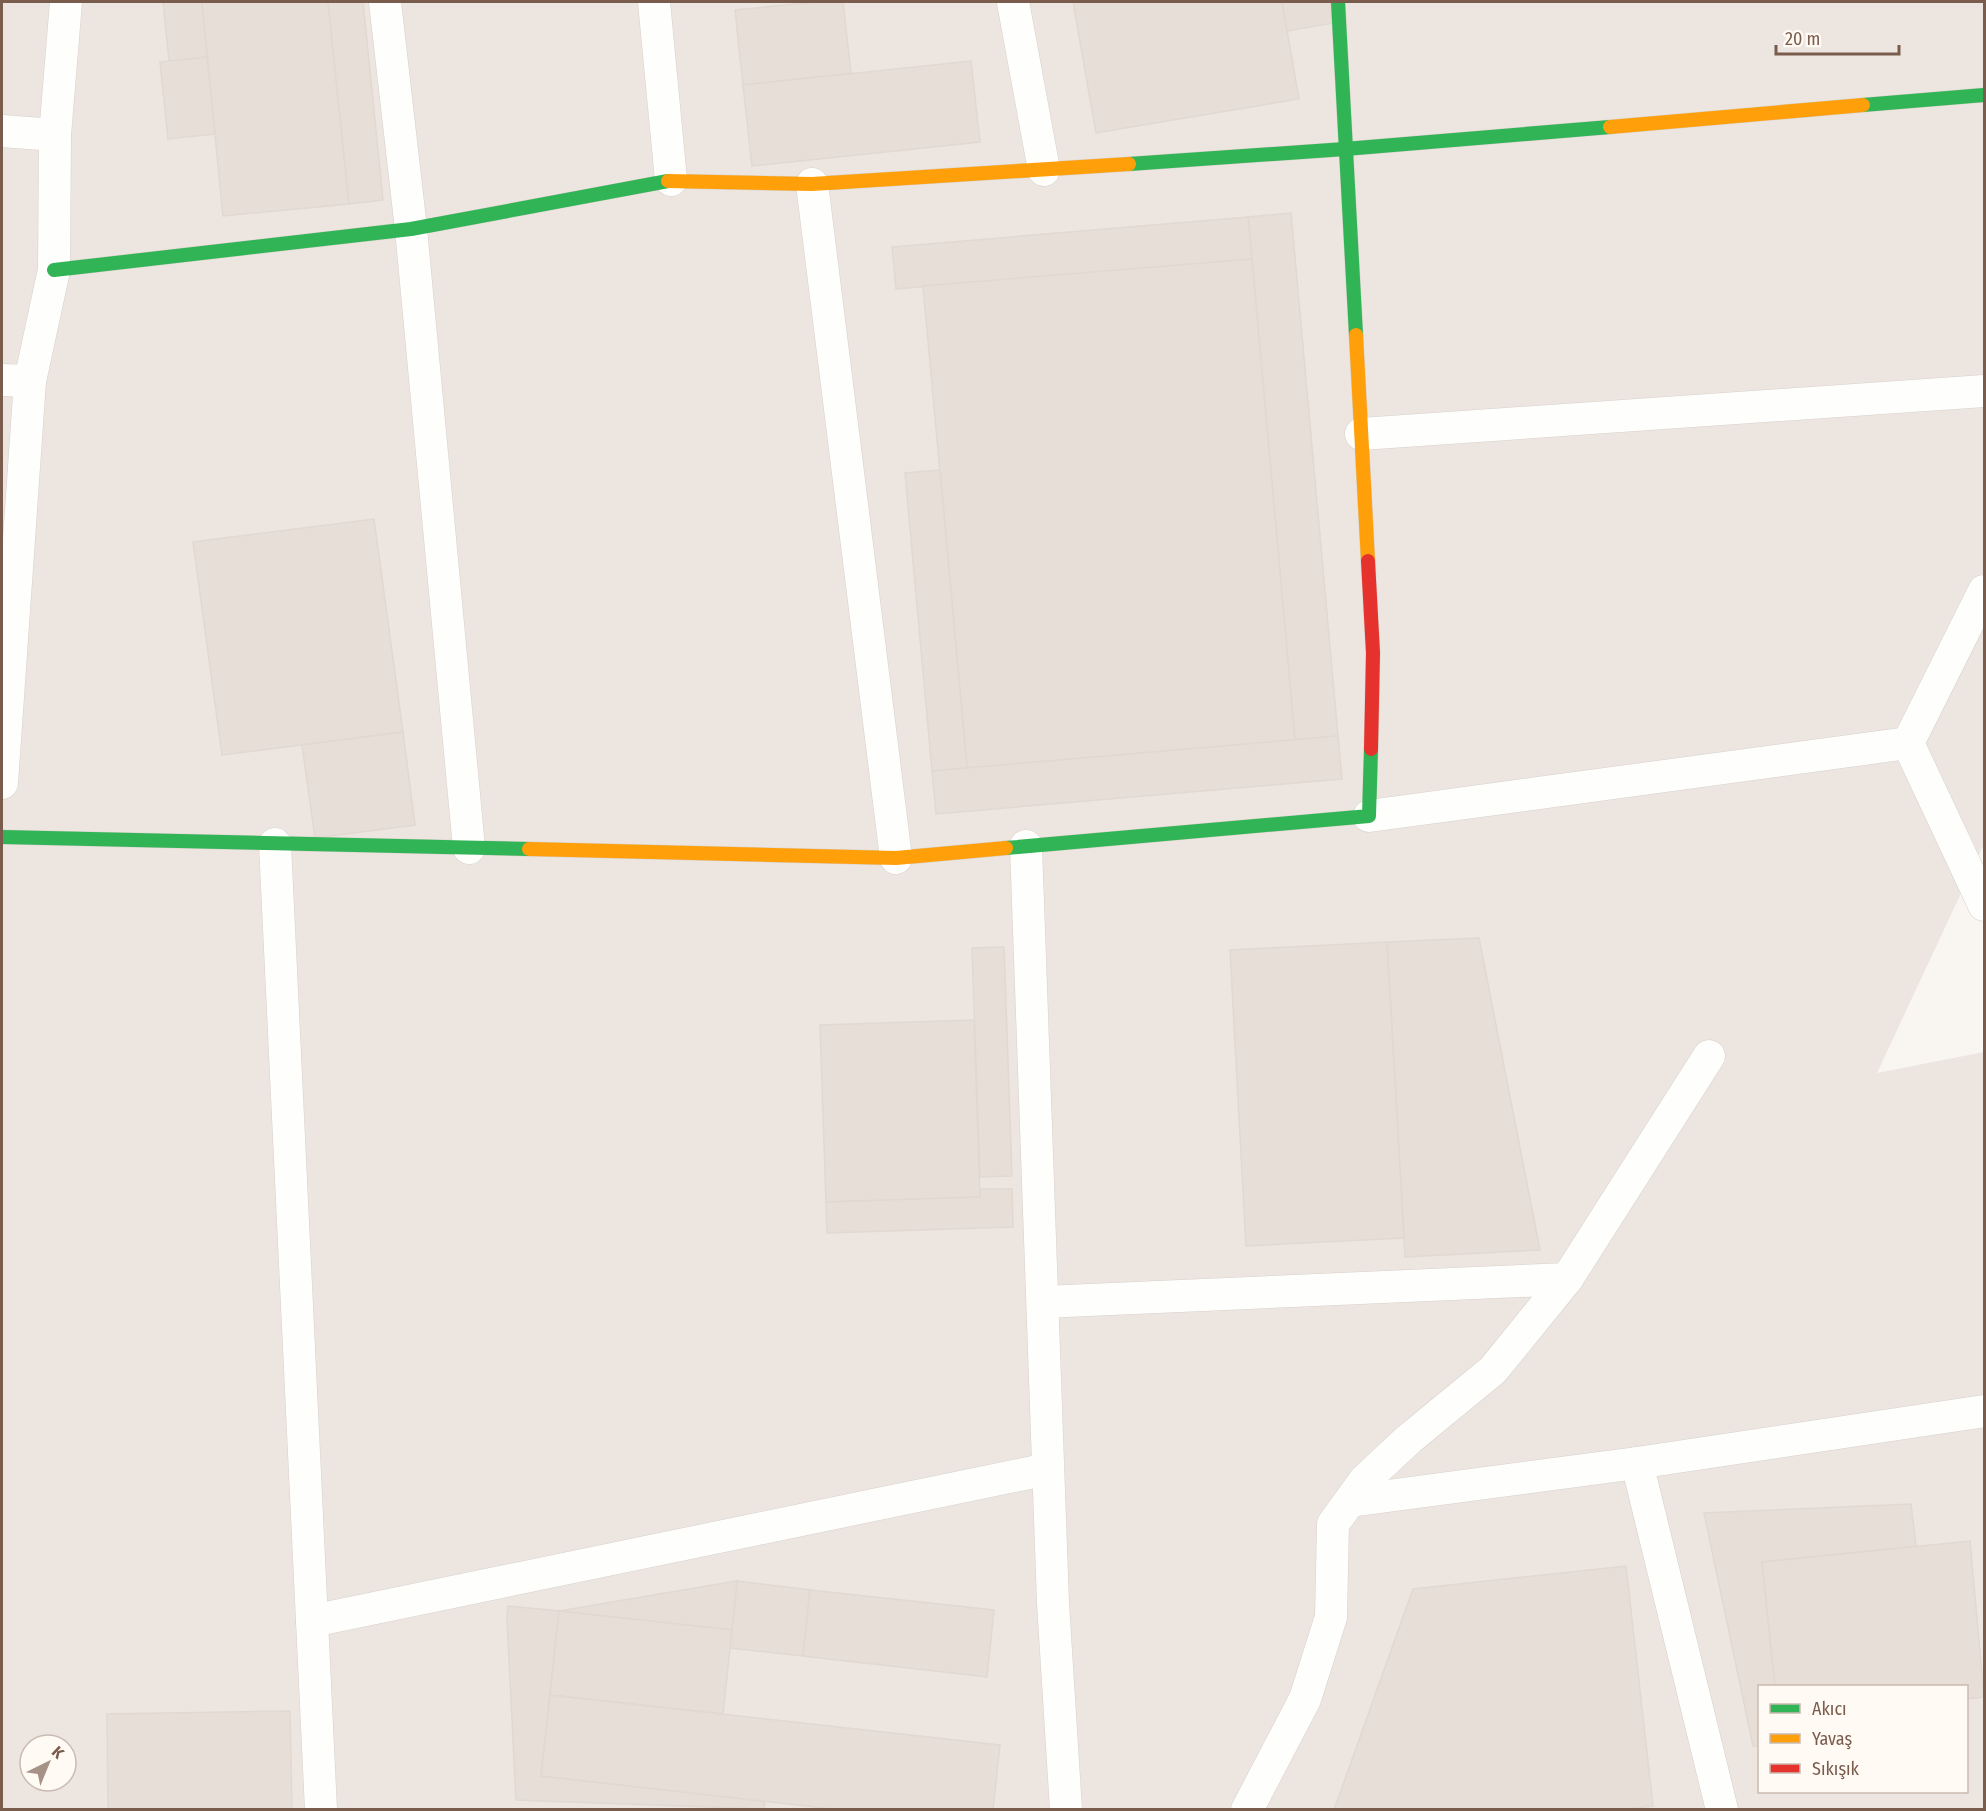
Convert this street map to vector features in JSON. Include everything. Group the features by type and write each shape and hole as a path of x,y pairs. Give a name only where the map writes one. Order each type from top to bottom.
{"street":[{"path":"2,783 16,380 54,270 55,135 66,2"},
{"path":"385,2 411,229 469,848"},
{"path":"654,2 671,180"},
{"path":"1013,2 1044,170"},
{"path":"1338,2 1373,653 1369,816"},
{"path":"54,270 411,229 671,180 812,184 1044,170 1345,149 1984,95"},
{"path":"2,131 55,135"},
{"path":"812,184 896,858"},
{"path":"1361,434 1984,391"},
{"path":"1908,743 1984,591"},
{"path":"2,837 896,858 1369,816 1908,743"},
{"path":"1908,743 1984,905"},
{"path":"276,844 321,1809"},
{"path":"1026,846 1053,1603 1066,1809"},
{"path":"1247,1809 1305,1699 1331,1617 1333,1524 1365,1480 1409,1439 1493,1370 1567,1279 1709,1056"},
{"path":"1043,1302 1567,1279"},
{"path":"1350,1501 1637,1463 1984,1411"},
{"path":"1637,1463 1722,1809"},
{"path":"312,1621 1048,1469"}],"shaded area":[{"path":"2,2 1984,2 1984,844 1877,1073 1984,1052 1984,1809 2,1810"}],"building":[{"path":"163,2 202,2 207,57 169,61"},
{"path":"202,2 328,2 349,204 223,216"},
{"path":"328,2 363,2 383,200 349,204"},
{"path":"817,2 843,2 851,73 743,85 735,10"},
{"path":"1073,2 1282,2 1299,99 1096,133"},
{"path":"1282,2 1330,2 1334,23 1287,31"},
{"path":"207,57 215,134 168,139 160,62"},
{"path":"971,61 980,142 752,166 743,85"},
{"path":"1291,213 1338,736 1295,740 1248,217"},
{"path":"1248,217 1252,259 896,289 892,247"},
{"path":"1252,259 1295,740 967,768 923,286"},
{"path":"940,470 967,768 932,771 905,473"},
{"path":"374,519 403,732 222,755 193,542"},
{"path":"403,732 415,825 315,838 302,745"},
{"path":"1338,736 1342,779 936,814 932,771"},
{"path":"1479,938 1540,1250 1405,1257 1387,942"},
{"path":"1387,942 1404,1238 1246,1246 1230,950"},
{"path":"1004,947 1012,1176 980,1177 972,948"},
{"path":"974,1020 980,1197 826,1202 820,1025"},
{"path":"980,1189 1012,1189 1013,1227 827,1233 826,1202 980,1197"},
{"path":"1911,1504 1916,1546 1762,1562 1775,1685 1758,1685 1758,1746 1753,1746 1704,1513"},
{"path":"1970,1541 1984,1697 1968,1699 1968,1685 1775,1685 1762,1562"},
{"path":"1626,1566 1653,1806 1617,1810 1334,1810 1413,1589"},
{"path":"737,1581 810,1590 803,1656 730,1648"},
{"path":"737,1581 732,1630 559,1611"},
{"path":"810,1590 994,1610 987,1677 803,1656"},
{"path":"508,1606 559,1611 541,1776 765,1801 764,1809 516,1800"},
{"path":"559,1611 732,1630 723,1714 550,1695"},
{"path":"550,1695 1000,1745 993,1810 842,1810 541,1776"},
{"path":"290,1711 292,1810 108,1810 107,1714"}],"traffic: fast":[{"path":"1338,2 1356,335"},
{"path":"1863,105 1984,95"},
{"path":"1129,164 1610,127"},
{"path":"54,270 411,229 668,181"},
{"path":"1006,848 1369,816 1371,749"},
{"path":"2,837 529,849"}],"traffic: slow":[{"path":"1610,127 1863,105"},
{"path":"668,181 812,184 1129,164"},
{"path":"1356,335 1368,561"},
{"path":"529,849 896,858 1006,848"}],"traffic: jam":[{"path":"1368,561 1373,653 1371,749"}]}
